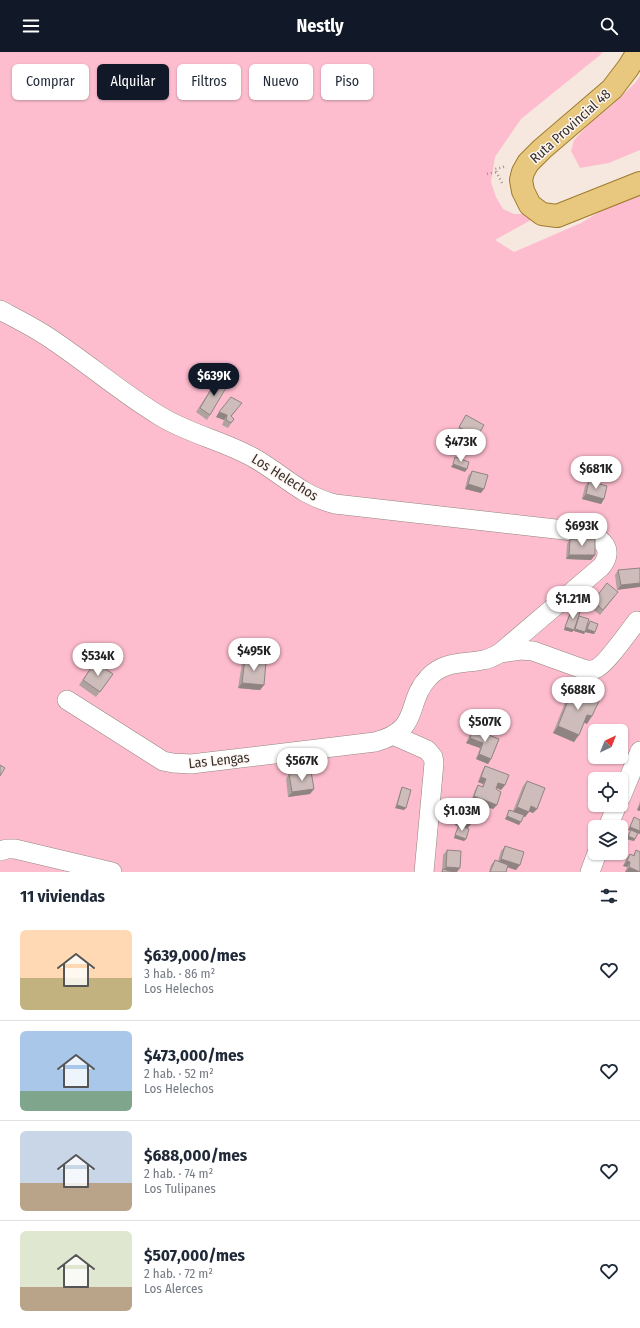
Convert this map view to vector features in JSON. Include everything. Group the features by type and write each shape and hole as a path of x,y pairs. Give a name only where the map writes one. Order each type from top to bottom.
{"main road":[{"name":"Ruta Provincial 48","path":"638,52 628,68 612,88 596,104 542,149 528,163 521,180 523,191 530,205 542,214 557,216 640,183"}],"street":[{"name":"Los Helechos","path":"0,310 45,335 160,416 186,429 243,452 267,466 301,490 323,501 335,504 582,532 595,536 604,544"},
{"name":"Las Lengas","path":"67,700 154,756 163,761 182,764 375,742 393,735 408,721 422,687 427,678 434,671 442,666 485,660 500,653 601,567 607,557 607,550 604,544"},
{"path":"500,653 521,650 533,651 583,669 595,670 603,663 637,622"},
{"path":"393,735 427,750 433,757 434,763 424,872"},
{"path":"628,780 640,751"},
{"path":"0,851 16,849 112,872"},
{"path":"590,872 595,860"}],"path":[{"path":"487,174 497,172"}],"shaded area":[{"path":"0,52 603,52 521,119 495,157 491,182 496,197 503,209 514,214 542,214 495,240 514,252 581,223 617,201 640,195 640,872 0,872"},
{"path":"640,76 640,150 609,163 580,168 571,151 574,140 590,123 635,83"}],"building":[{"path":"218,378 227,386 210,415 200,408"},
{"path":"231,397 242,403 231,416 234,419 231,423 226,420 227,415 219,412"},
{"path":"466,415 484,425 477,437 459,427"},
{"path":"455,457 469,462 467,469 453,464"},
{"path":"472,471 488,475 484,489 468,484"},
{"path":"589,481 607,486 604,499 586,494"},
{"path":"570,539 595,539 595,555 569,555"},
{"path":"640,568 640,583 621,585 618,570"},
{"path":"607,583 618,592 603,610 593,601"},
{"path":"572,609 580,612 574,630 565,627"},
{"path":"579,616 589,619 585,632 575,629"},
{"path":"590,621 598,624 595,632 587,629"},
{"path":"245,658 266,662 264,685 242,683"},
{"path":"95,662 113,674 100,692 83,680"},
{"path":"573,688 600,699 592,716 587,715 579,735 558,726"},
{"path":"473,729 499,739 491,759 479,754 483,743 470,738"},
{"path":"0,765 5,768 0,776"},
{"path":"485,766 509,775 505,785 498,783 496,789 501,792 497,805 474,796 478,785 483,787 486,779 481,777"},
{"path":"311,771 314,789 292,792 289,774"},
{"path":"527,781 545,788 537,809 531,806 529,812 517,807"},
{"path":"402,787 411,790 406,808 397,805"},
{"path":"465,803 477,807 471,824 459,820"},
{"path":"509,810 524,815 521,822 507,816"},
{"path":"634,817 640,820 640,831 630,827"},
{"path":"459,825 469,829 466,839 455,835"},
{"path":"631,830 638,833 635,839 628,836"},
{"path":"505,846 524,852 520,865 501,859"},
{"path":"447,850 461,851 460,868 446,867"},
{"path":"636,850 640,852 640,872 629,867 630,862 627,861 630,854 634,856"},
{"path":"495,860 508,865 506,872 490,872"},
{"path":"443,869 453,872 442,872"}]}
